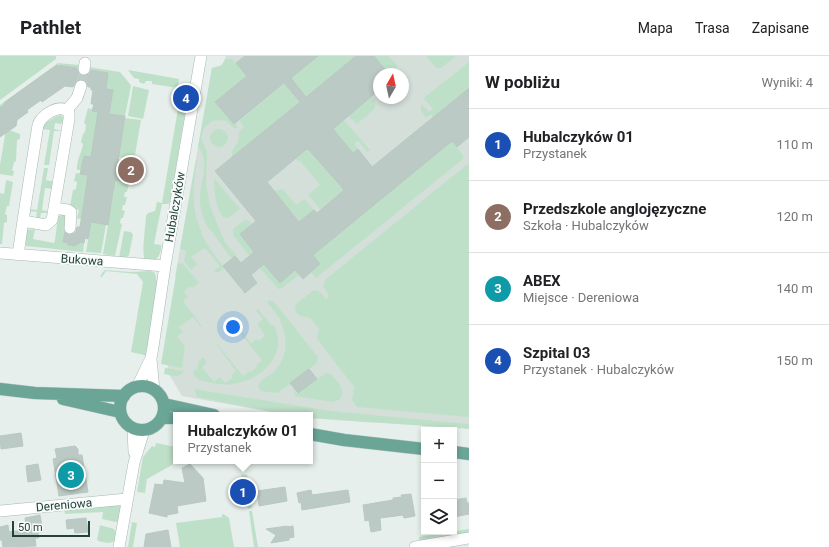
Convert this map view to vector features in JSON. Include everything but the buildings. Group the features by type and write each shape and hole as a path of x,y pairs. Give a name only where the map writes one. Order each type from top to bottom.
{"main road":[{"path":"137,387 148,387 154,390 161,397 164,404 164,411 162,418 153,428 139,430 124,422 120,412 121,401 127,392 137,387"},
{"path":"0,389 35,393 124,396"},
{"path":"35,393 120,412"},
{"path":"164,404 200,412"},
{"path":"162,418 173,418"},
{"path":"313,435 344,440 421,449"},
{"path":"457,452 469,454"}],"street":[{"name":"Hubalczyków","path":"154,390 151,358 165,266 201,56"},
{"path":"67,110 77,98 81,86"},
{"path":"18,255 23,221 39,122 42,118 57,108 67,110 69,112 70,119 52,220 46,225 23,221"},
{"path":"54,208 68,210 71,212 70,228"},
{"name":"Bukowa","path":"0,253 165,266"},
{"name":"Hubalczyków","path":"137,387 151,358"},
{"path":"119,547 139,430"},
{"name":"Dereniowa","path":"0,511 128,499"},
{"path":"415,547 469,538"}],"shaded area":[{"path":"226,56 469,56 469,426 364,422 313,418 313,412 271,412 182,396 167,371 184,278 175,277 212,68 222,65"}],"green space":[{"path":"0,56 56,56 56,59 0,100"},
{"path":"318,56 356,56 306,96 291,78"},
{"path":"374,56 389,56 398,66 396,68 384,68"},
{"path":"426,56 456,56 441,68 436,68"},
{"path":"226,59 232,59 247,76 215,102 238,127 235,129 226,121 212,121 204,128 201,138 207,152 206,184 210,206 225,242 236,255 232,259 209,229 202,213 200,196 204,170 204,158 198,147 212,68 221,66"},
{"path":"469,62 469,87 433,117 431,114 426,118 421,111 421,103 429,112 433,109 424,99 425,97"},
{"path":"58,63 79,65 78,68 58,64 51,69 52,71 37,79 37,82 0,108 0,105"},
{"path":"88,67 120,72 130,84 131,86 125,116 109,114 112,92 111,90 106,89 108,73 87,69"},
{"path":"128,70 179,79 178,88 152,84 152,81 146,81 144,84 139,82 139,79 134,78"},
{"path":"284,84 299,102 232,158 232,151 238,142 239,132 244,127 239,121"},
{"path":"133,86 149,90 143,119 128,116"},
{"path":"181,91 185,91 183,106 186,107 170,203 162,204 154,244 161,245 161,249 159,256 155,260 147,260 145,259 143,251 146,216 148,213 155,211 157,202 162,203"},
{"path":"371,97 373,98 375,109 357,124 348,116"},
{"path":"88,108 98,112 97,158 84,156 81,170 77,170 77,163 83,144 81,142 85,132 86,125 84,123"},
{"path":"61,115 63,117 63,121 61,124 55,123 54,129 62,131 54,131 49,165 44,165 50,130 43,129 43,125"},
{"path":"125,118 141,120 135,155 132,159 112,156 120,150"},
{"path":"344,120 370,150 367,152 358,141 354,144 358,148 353,153 332,129"},
{"path":"6,129 20,134 20,139 17,140 16,161 14,162 12,171 14,171 13,176 0,174"},
{"path":"219,129 225,132 228,138 225,144 219,147 213,144 210,138 213,132"},
{"path":"452,141 463,155 463,159 316,278 311,272 321,264 313,255"},
{"path":"309,150 342,189 345,187 346,188 320,209 308,195 320,185 300,161 299,162 296,159"},
{"path":"196,160 194,206 198,224 202,233 201,234 224,268 218,273 214,271 220,266 205,248 191,257 197,264 191,270 184,261 186,251 180,249"},
{"path":"469,163 469,417 357,407 352,400 354,387 317,339 318,332 320,330 310,318 298,315 295,311 296,304 314,290 320,292 326,299 329,296 323,286 326,279"},
{"path":"44,168 48,168 46,180 55,182 54,189 45,188 42,210 49,212 47,217 48,213 41,213 40,219 33,218 36,218 37,212 31,211 30,215 29,209 37,210"},
{"path":"76,173 94,176 86,187 81,219 77,218 79,210 70,207 73,190 76,189 77,182 74,181"},
{"path":"214,178 240,209 228,218 223,217 218,208"},
{"path":"108,179 129,183 124,197 127,197 122,210 125,211 123,218 121,218 120,223 122,224 115,256 103,254 114,191 107,189"},
{"path":"6,180 13,182 9,206 7,206 5,214 7,215 7,222 4,223 2,244 0,244 0,193 4,194"},
{"path":"283,189 296,205 304,199 314,210 301,223 274,191"},
{"path":"62,214 67,217 64,242 68,243 68,245 75,246 78,242 84,243 83,252 26,246 26,243 24,242 26,230 35,229 33,239 54,243 58,217"},
{"path":"246,220 252,223 240,234 254,252 249,255 233,235 233,229"},
{"path":"91,222 106,225 101,253 86,252"},
{"path":"124,231 131,232 133,235 129,255 119,258"},
{"path":"178,263 183,264 199,283 184,291 188,297 183,301 202,326 201,327 193,317 179,327 183,332 177,336 185,346 182,368 161,364"},
{"path":"264,264 280,283 295,270 299,275 282,288 278,289 260,268"},
{"path":"105,270 130,272 151,271 155,273 157,283 148,356 131,352 143,282 137,274 106,271 102,277 100,277"},
{"path":"270,300 275,303 318,357 317,363 276,393 261,391 258,387 262,380 274,372 278,367 282,361 285,348 285,334 280,321 281,320 267,302"},
{"path":"258,309 272,326 274,325 278,336 278,346 275,356 270,364 253,377 243,382 233,384 216,384 196,378 194,375 194,370 197,370 199,361 203,357 207,362 202,367 214,382 220,377 225,383 232,378 232,375 236,371 216,344 243,376 257,367 256,365 262,360 236,328 238,327 251,343 257,339 259,341 265,335 257,324 263,319 256,311"},
{"path":"165,368 184,371 178,376 173,376 164,374"},
{"path":"326,373 332,375 341,387 342,394 339,400 332,402 295,396 293,389 296,394"},
{"path":"194,389 331,411 469,424 469,429 313,418 313,412 273,412 197,397"},
{"path":"156,443 173,446 174,464 147,479 145,493 137,492 143,457 152,446 155,447"},
{"path":"241,474 247,475 252,508 248,509 246,489"},
{"path":"121,504 119,520 116,522 102,519 103,512 65,514 64,509"},
{"path":"249,511 252,511 258,547 254,547"},
{"path":"222,514 229,518 234,547 180,547 176,523 222,517"},
{"path":"132,522 137,523 133,547 128,547"},
{"path":"100,525 114,529 117,534 115,541 106,543 97,540"},
{"path":"469,529 469,533 457,535 457,531"},
{"path":"432,535 457,535 421,541 419,537"}],"tunnel":[{"path":"81,86 84,69"}],"place":[{"name":"Szpital 03","path":"186,98"},
{"name":"Przedszkole anglojęzyczne","path":"131,170"},
{"name":"ABEX","path":"71,475"},
{"name":"Hubalczyków 01","path":"243,492"}]}
